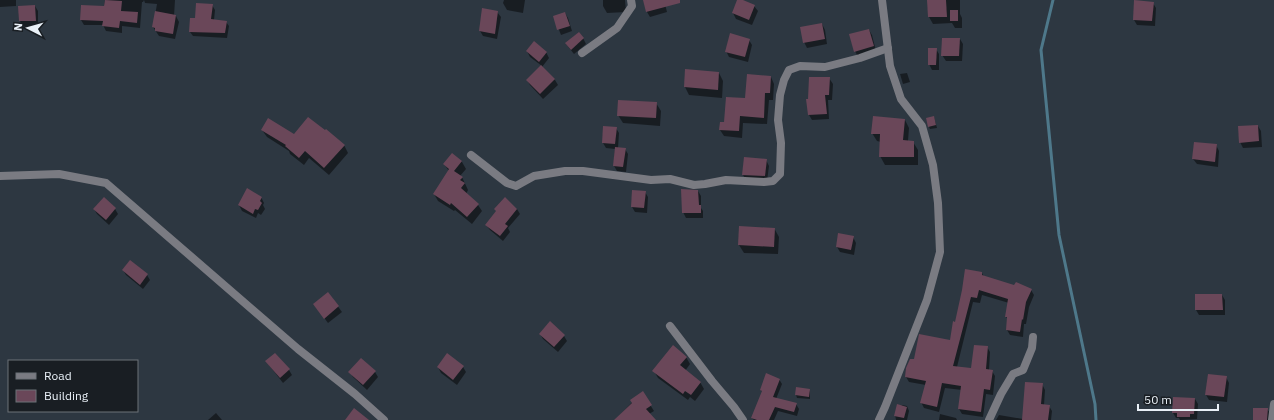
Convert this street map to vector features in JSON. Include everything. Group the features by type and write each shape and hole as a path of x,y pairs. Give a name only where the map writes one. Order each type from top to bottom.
{"street":[{"path":"582,53 617,28 632,6 631,0"},
{"path":"879,420 927,300 940,252 938,203 932,165 922,126 901,99 890,66 882,0"},
{"path":"471,154 507,183 516,186 534,176 566,171 583,171 651,180 670,179 694,185 726,180 773,181 780,174 781,144 778,120 780,95 784,80 789,70 800,66 825,67 860,58 888,48"},
{"path":"0,176 59,174 106,183 298,350 355,394 384,420"},
{"path":"670,326 743,420"},
{"path":"989,420 1001,394 1013,374 1022,370 1032,348 1033,337"},
{"path":"1272,420 1274,404"}],"building":[{"path":"105,0 122,1 121,11 138,12 137,23 120,21 119,28 102,26 103,21 80,20 81,5 104,6"},
{"path":"643,0 680,0 680,3 646,12"},
{"path":"737,0 743,0 755,5 749,20 732,13"},
{"path":"927,0 946,0 947,17 928,17"},
{"path":"1134,0 1154,2 1152,21 1133,20"},
{"path":"196,3 213,4 211,19 227,21 225,33 189,32 190,18 195,18"},
{"path":"35,5 36,21 19,21 18,6"},
{"path":"482,8 498,11 495,34 479,31"},
{"path":"950,10 958,10 958,21 950,21"},
{"path":"155,11 176,15 173,34 155,31 155,28 152,27"},
{"path":"565,12 570,26 557,30 553,16"},
{"path":"822,23 825,39 803,43 800,27"},
{"path":"869,29 874,46 854,52 849,34"},
{"path":"579,32 584,38 571,50 565,43"},
{"path":"730,33 750,39 745,57 725,52"},
{"path":"942,38 960,38 959,56 941,56"},
{"path":"534,41 547,52 539,62 526,51"},
{"path":"928,48 937,48 936,65 928,65"},
{"path":"541,65 555,79 540,94 526,80"},
{"path":"685,69 719,72 718,90 684,87"},
{"path":"747,74 771,76 770,93 765,93 764,118 740,116 739,131 719,130 720,122 724,122 726,97 745,98"},
{"path":"809,77 830,77 829,95 825,95 827,114 808,115 806,99 808,99"},
{"path":"618,100 657,102 656,118 617,116"},
{"path":"873,116 905,119 903,140 914,141 914,157 879,157 880,134 871,134"},
{"path":"934,116 936,125 928,127 926,118"},
{"path":"308,117 325,130 326,129 345,145 324,168 305,151 299,158 285,146 286,145 261,130 268,118 294,134"},
{"path":"1258,125 1259,141 1239,143 1238,126"},
{"path":"603,126 617,127 615,144 602,143"},
{"path":"1194,142 1217,144 1215,162 1192,159"},
{"path":"615,147 626,148 623,167 613,166"},
{"path":"452,153 462,161 454,171 463,177 460,180 465,183 461,188 479,204 467,217 451,203 450,205 433,194 449,169 443,164"},
{"path":"744,157 767,159 765,176 742,175"},
{"path":"247,188 262,197 260,201 262,203 258,210 255,209 253,214 238,205"},
{"path":"681,189 698,190 701,213 682,213"},
{"path":"632,190 646,191 644,208 631,207"},
{"path":"104,197 116,208 106,220 93,209"},
{"path":"505,197 517,209 505,224 508,226 500,236 485,225 496,211 494,209"},
{"path":"739,226 775,228 774,247 738,245"},
{"path":"838,233 854,236 851,250 836,247"},
{"path":"130,260 148,274 140,285 122,270"},
{"path":"965,269 982,272 982,275 1014,285 1016,282 1032,289 1026,302 1020,332 1006,330 1007,317 1005,317 1008,299 979,290 977,298 971,297 953,366 971,368 974,345 988,346 986,369 993,370 990,390 984,389 981,412 958,409 961,386 942,383 937,407 920,403 926,381 905,377 906,368 910,359 914,359 919,334 950,340 953,321 955,322 962,290"},
{"path":"328,292 339,306 324,319 313,304"},
{"path":"1195,294 1222,294 1223,310 1195,310"},
{"path":"550,321 565,335 554,347 539,334"},
{"path":"673,345 687,357 680,365 701,382 691,395 685,391 683,394 652,371"},
{"path":"275,353 290,369 280,378 265,361"},
{"path":"447,353 464,366 453,380 437,367"},
{"path":"361,358 376,371 363,385 348,372"},
{"path":"766,373 780,379 773,397 797,403 794,412 775,407 769,420 757,420 751,418 762,391 760,390"},
{"path":"1208,374 1227,376 1224,397 1205,395"},
{"path":"1025,382 1043,383 1041,404 1050,405 1048,420 1022,420"},
{"path":"796,387 810,389 809,397 795,395"},
{"path":"643,391 652,405 646,409 656,420 614,420 632,403 630,400"},
{"path":"1173,397 1195,398 1194,414 1190,414 1190,417 1177,417 1177,413 1172,413"},
{"path":"897,404 907,407 904,418 894,416"},
{"path":"354,408 369,420 345,420"},
{"path":"1253,408 1268,408 1267,420 1253,420"}],"waterway":[{"path":"1053,0 1041,50 1059,235 1095,404 1096,420"}]}
